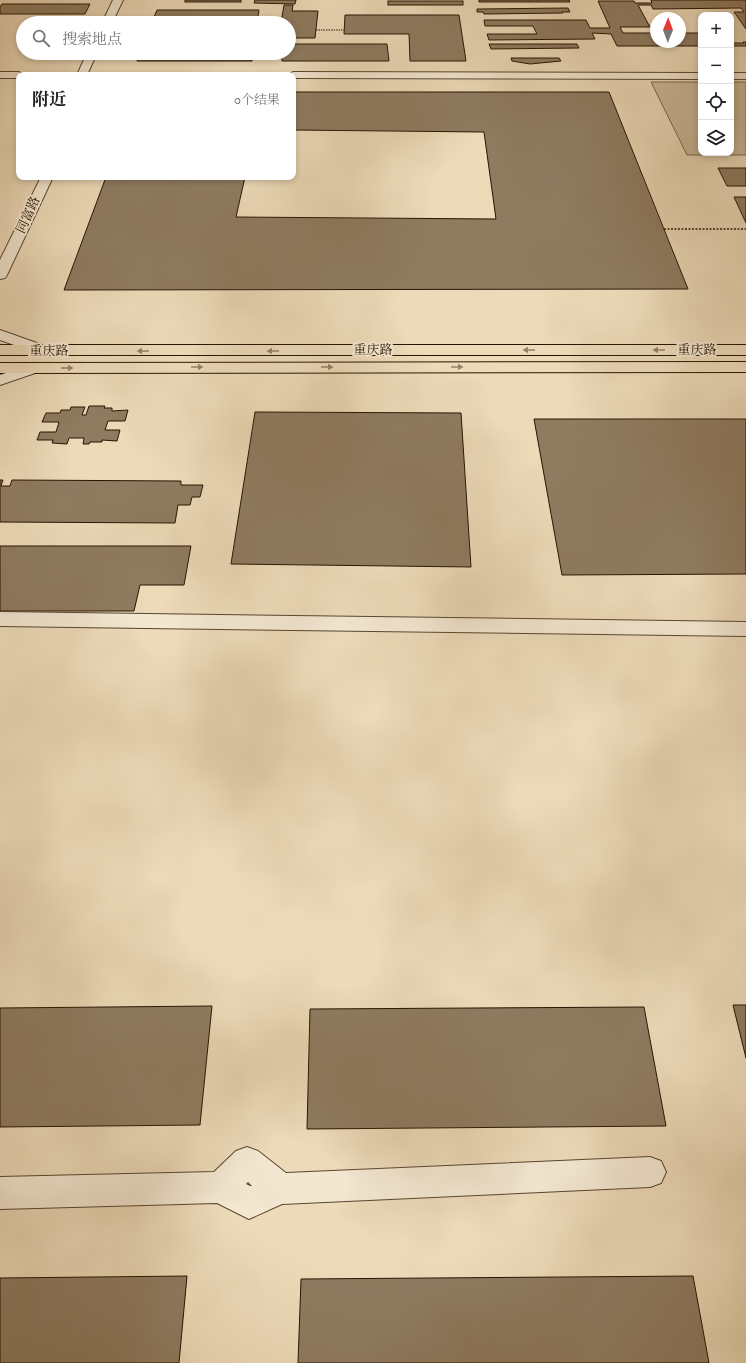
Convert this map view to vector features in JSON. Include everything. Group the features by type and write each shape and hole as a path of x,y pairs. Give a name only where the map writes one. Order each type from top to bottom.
{"main road":[{"name":"重庆路","path":"0,350 746,350"},
{"name":"重庆路","path":"0,368 746,367"}],"street":[{"path":"110,16 118,0"},
{"path":"120,16 127,0"},
{"path":"83,72 89,60"},
{"path":"296,75 698,76"},
{"path":"0,76 16,76"},
{"path":"734,76 746,76"},
{"name":"同富路","path":"0,275 46,180"},
{"path":"0,335 45,351"},
{"path":"0,380 35,368"},
{"path":"0,619 746,629"},
{"path":"0,1193 220,1187 249,1203 281,1189 650,1172"}],"path":[{"path":"316,30 344,30"},
{"path":"664,229 746,229"}],"shaded area":[{"path":"651,82 698,82 698,155 687,155"},
{"path":"734,82 746,82 746,155 734,155"}],"building":[{"path":"185,0 241,0 241,2 185,2"},
{"path":"255,0 296,0 295,4 254,3"},
{"path":"479,0 569,0 570,2 479,2"},
{"path":"651,0 746,0 746,29 734,12 744,12 741,8 653,9 651,5 638,5 650,27 620,27 623,33 650,33 650,46 617,46 611,34 592,33 595,39 489,40 487,34 537,34 533,26 485,26 484,20 586,20 590,28 610,28 598,1 634,1 635,3 652,3"},
{"path":"388,1 463,1 463,5 388,5"},
{"path":"2,4 90,4 85,14 0,14 0,7"},
{"path":"284,5 293,5 292,11 318,11 315,38 296,38 296,16 282,16"},
{"path":"568,8 570,12 562,12 563,13 484,14 483,12 477,12 477,9"},
{"path":"157,10 259,10 258,16 154,16"},
{"path":"345,15 459,15 466,61 410,61 409,34 344,34"},
{"path":"686,33 698,33 698,46 686,46"},
{"path":"743,42 746,42 746,46 734,46 734,43 744,43"},
{"path":"296,44 387,44 389,61 282,61 296,60"},
{"path":"489,44 577,44 579,48 491,49"},
{"path":"511,58 559,58 561,61 530,64 512,61"},
{"path":"137,60 252,60 252,61"},
{"path":"296,92 609,92 688,289 64,290 105,180 244,180 236,217 496,219 484,132 296,130"},
{"path":"718,168 746,168 746,186 727,186"},
{"path":"734,197 746,197 746,223"},
{"path":"89,406 105,406 104,408 112,408 112,411 128,410 125,421 108,421 105,430 120,430 117,441 102,440 102,442 90,442 89,444 83,444 84,438 69,438 67,444 52,443 53,440 37,440 40,432 56,432 59,422 42,422 46,413 60,413 61,410 70,410 71,407 85,407 82,415 86,415"},
{"path":"255,412 461,413 471,567 231,564"},
{"path":"534,419 746,419 746,574 562,575"},
{"path":"0,480 3,480 1,486 10,486 12,480 181,481 181,485 203,485 200,497 192,497 190,505 178,505 175,523 0,522"},
{"path":"0,546 191,546 184,585 140,585 134,611 0,611"},
{"path":"733,1005 746,1005 746,1058"},
{"path":"212,1006 200,1125 0,1127 0,1008"},
{"path":"644,1007 666,1126 307,1129 310,1009"},
{"path":"187,1276 179,1363 0,1363 0,1278"},
{"path":"693,1276 709,1363 298,1363 301,1279"}]}
